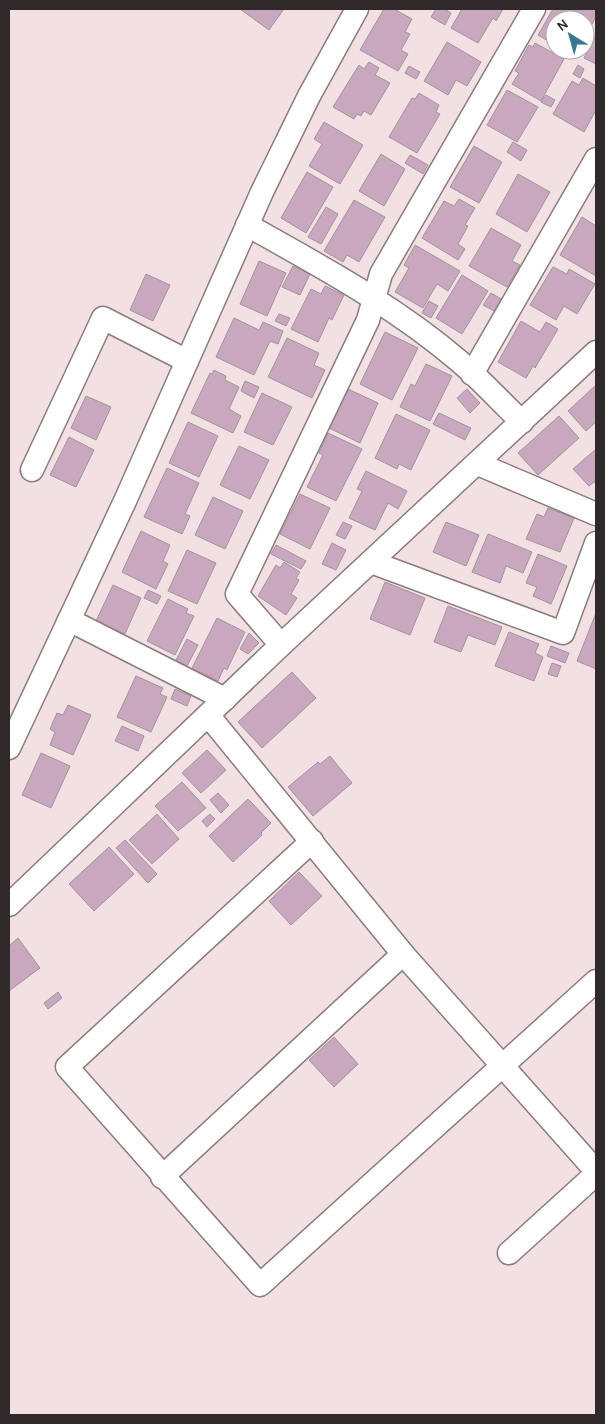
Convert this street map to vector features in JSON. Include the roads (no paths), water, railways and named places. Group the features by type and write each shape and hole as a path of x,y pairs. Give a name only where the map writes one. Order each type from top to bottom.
{"street":[{"path":"9,748 125,502 247,225 304,105 356,9"},
{"path":"281,644 237,594 368,320 381,274 534,9"},
{"path":"472,374 596,159"},
{"path":"247,225 347,281 375,300 443,349 522,422"},
{"path":"32,470 103,318 187,360"},
{"path":"9,905 226,699 281,644 478,464 596,352"},
{"path":"478,464 596,514"},
{"path":"371,562 563,633 596,543"},
{"path":"69,620 226,699"},
{"path":"208,715 403,954 596,1173 509,1253"},
{"path":"312,841 67,1067 162,1177 260,1285 596,981"},
{"path":"162,1177 403,954"}]}
